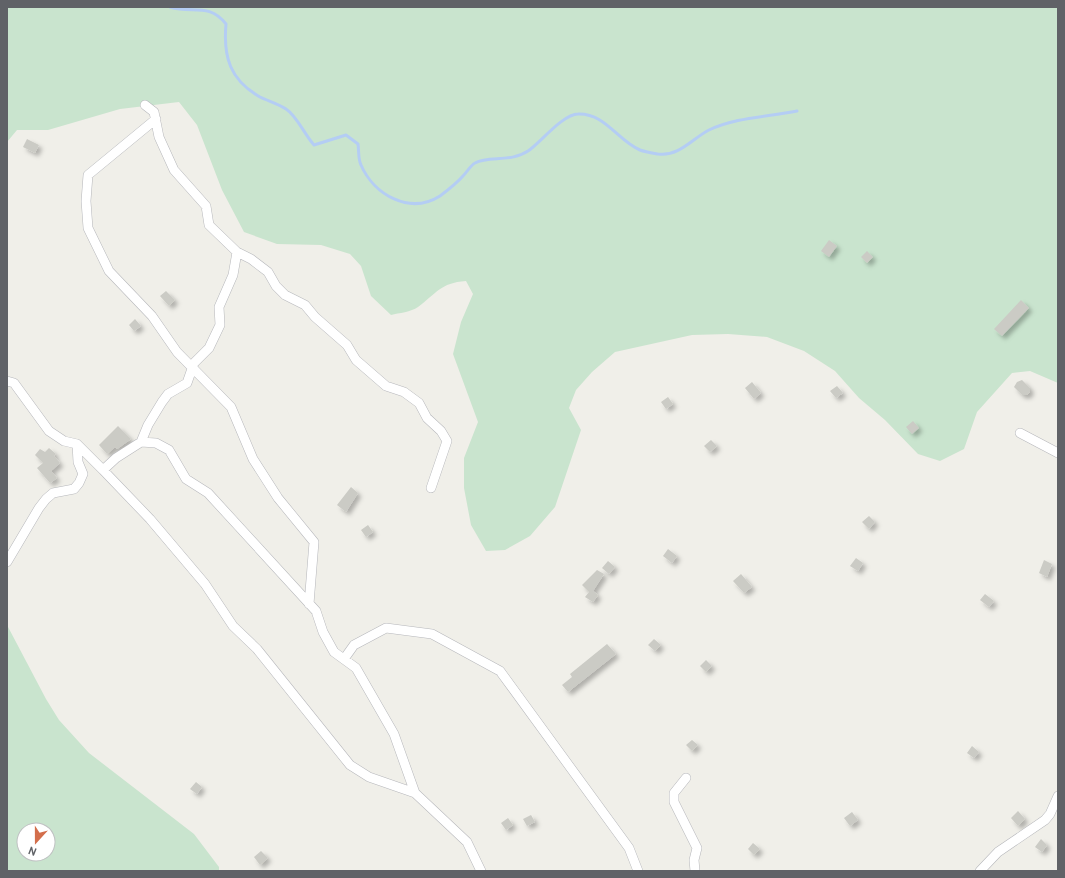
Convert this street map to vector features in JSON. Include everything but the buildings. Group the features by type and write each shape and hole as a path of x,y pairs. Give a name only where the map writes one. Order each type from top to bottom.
{"street":[{"path":"144,105 154,112 159,137 174,170 206,206 209,225 237,252 251,259 268,272 276,286 286,295 305,305 315,317 347,345 356,360 386,386 404,392 419,403 427,418 440,431 447,441 431,488"},
{"path":"156,119 88,175 86,200 88,228 109,271 152,316 176,352 231,407 253,459 278,498 314,542 309,604"},
{"path":"104,470 116,458 141,442 148,425 162,402 168,394 186,383 194,363 209,348 220,325 219,307 233,275 237,252"},
{"path":"7,381 14,383 49,431 64,440 77,444 104,470 150,519 205,584 233,626 257,649 350,765 369,777 415,793 467,842 481,871"},
{"path":"1020,433 1058,453"},
{"path":"141,442 156,443 169,450 186,479 208,493 316,611 323,632 334,652 356,668 394,734 415,793"},
{"path":"7,562 46,499 53,493 74,489 79,483 83,474 78,462 77,444"},
{"path":"344,659 354,645 386,628 432,634 500,671 629,848 638,871"},
{"path":"686,778 674,793 674,802 697,848 694,860 695,871"},
{"path":"980,871 998,852 1045,820 1050,814 1058,796"}],"green space":[{"path":"7,7 1058,7 1058,383 1030,371 1012,373 977,412 964,449 940,461 918,454 885,420 859,398 835,371 804,351 767,337 728,334 692,335 615,352 592,372 576,390 569,408 581,430 555,507 530,536 505,550 486,551 471,525 464,488 464,458 478,422 453,354 461,322 473,294 466,281 444,286 415,309 391,315 371,296 361,266 350,254 321,245 277,244 244,232 222,190 197,125 179,102 120,109 48,130 17,130 7,142"},
{"path":"7,625 46,699 59,720 89,753 194,834 219,867 219,871 7,871"}],"waterway":[{"path":"170,7 186,10 207,11 220,17 226,24 225,36 228,57 235,75 242,83 260,97 290,112 314,145 346,135 358,144 360,163 367,176 384,193 394,199 405,202 417,203 429,201 440,196 458,182 474,164 481,161 521,155 572,115 588,115 596,118 611,128 632,146 646,152 666,154 673,153 703,133 730,122 797,111"}]}
